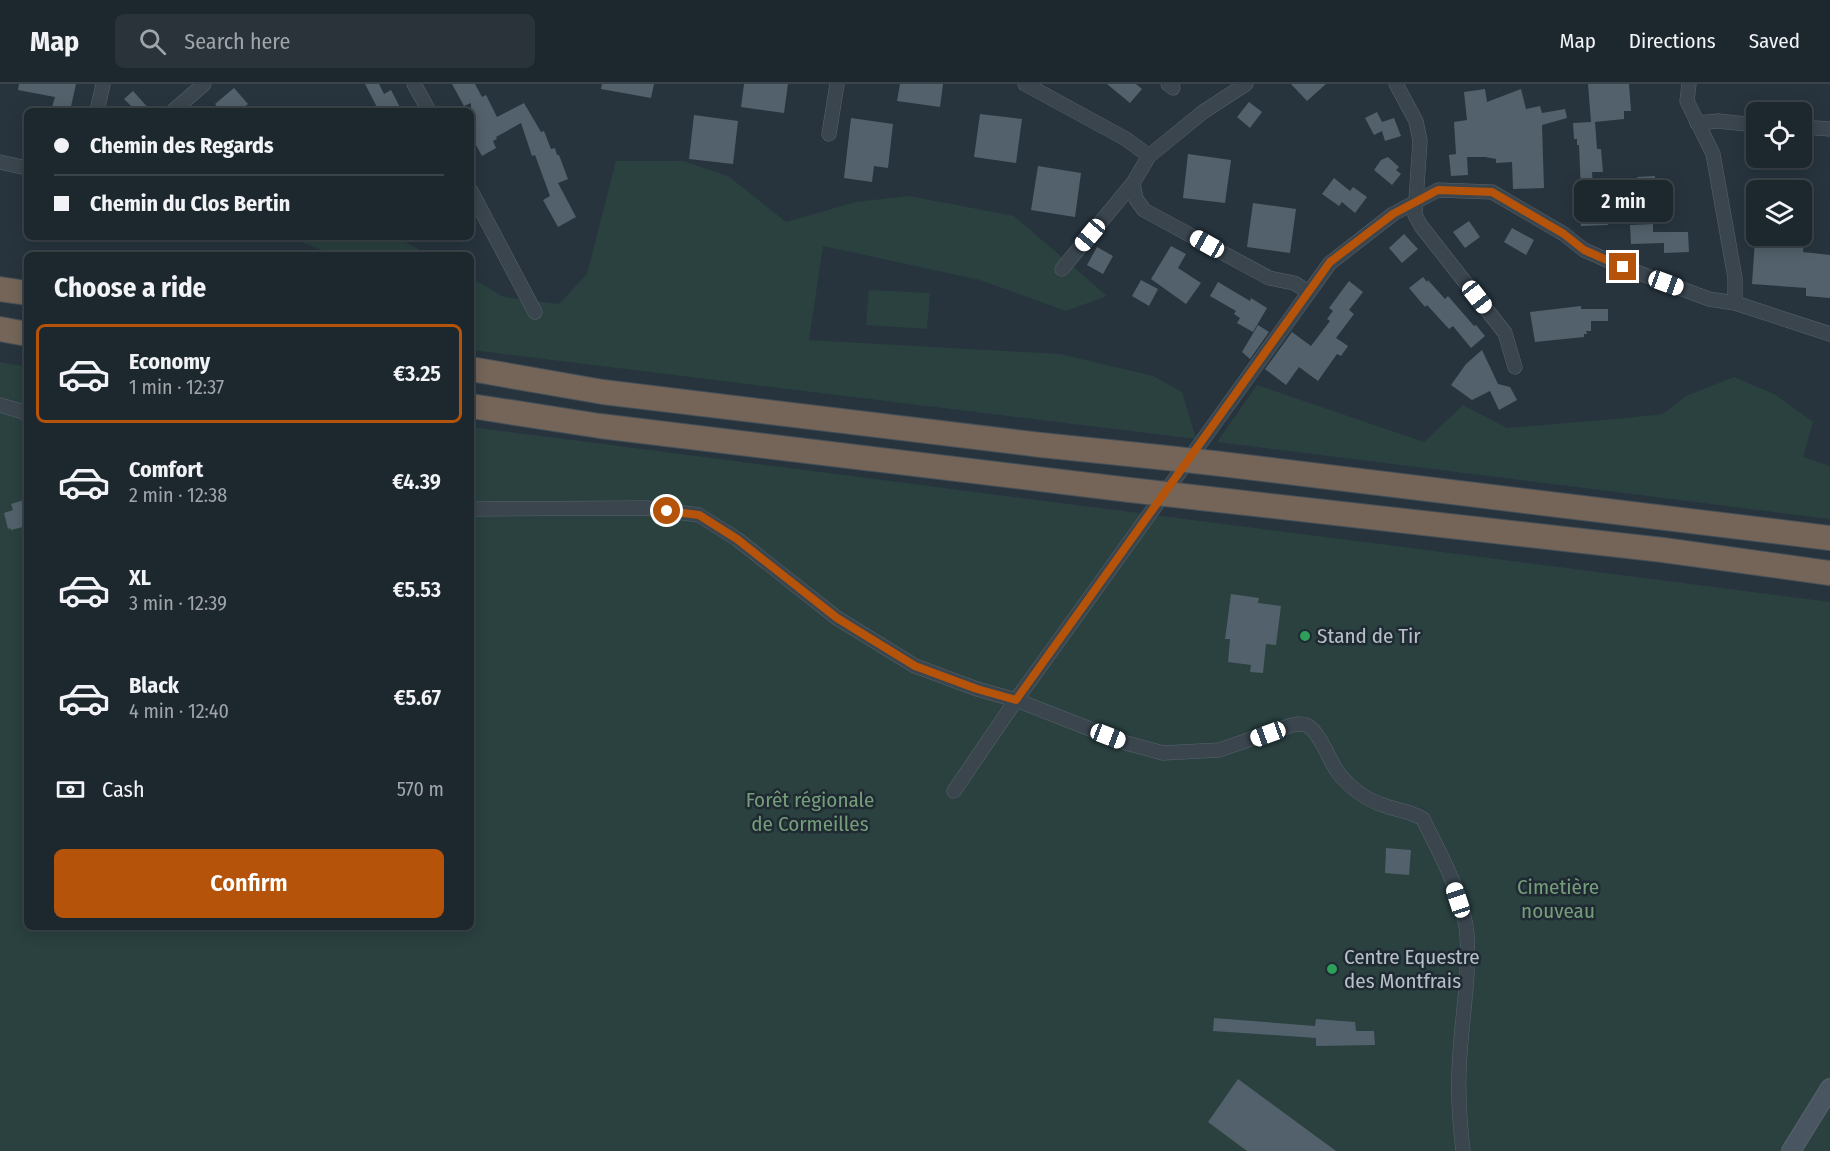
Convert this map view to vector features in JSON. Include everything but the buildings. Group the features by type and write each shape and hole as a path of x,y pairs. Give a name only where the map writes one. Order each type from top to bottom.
{"highway":[{"path":"0,289 24,293"},
{"path":"0,329 24,333"},
{"path":"474,370 603,392 1830,538"},
{"path":"474,406 600,426 1130,490 1663,550 1830,573"}],"street":[{"path":"98,108 103,84"},
{"path":"176,108 204,84"},
{"path":"414,84 426,108"},
{"path":"829,134 837,84"},
{"path":"1025,84 1126,139 1149,156"},
{"path":"1062,269 1133,183 1149,156 1203,112 1246,84"},
{"path":"1396,84 1416,121 1420,141 1415,215 1421,226 1505,333 1515,367"},
{"path":"1689,84 1688,101 1713,154 1735,278 1735,303"},
{"path":"1697,123 1718,121 1746,124"},
{"path":"1812,128 1830,129"},
{"path":"0,162 24,167"},
{"path":"1133,183 1136,199 1144,210 1269,278 1294,283 1309,292"},
{"path":"954,791 1016,700 1330,262 1393,214 1438,190 1492,192 1564,234 1584,250 1623,267 1709,299 1735,303 1830,334"},
{"path":"474,197 535,312"},
{"path":"0,405 24,412"},
{"path":"474,509 646,508 699,515 737,539 837,618 915,666 977,689 1016,700 1126,743 1163,753 1219,750 1292,725 1305,725 1316,735 1332,764 1350,785 1376,802 1423,819 1454,886 1467,934 1466,996 1459,1073 1463,1151"},
{"path":"1791,1151 1830,1088"}],"green space":[{"path":"616,161 683,161 728,176 786,222 856,202 909,196 1014,216 1107,296 1066,311 980,280 823,246 809,340 1060,354 1153,376 1182,392 1196,439 474,350 474,280 504,297 559,304 587,274"},
{"path":"301,240 402,240 424,252 327,252"},
{"path":"869,290 930,293 927,329 866,325"},
{"name":"Forêt régionale de Cormeilles","path":"0,362 24,366 24,930 474,930 474,427 1830,602 1830,1151 0,1151"},
{"path":"1734,377 1774,394 1813,422 1803,457 1830,466 1830,519 1217,442 1257,385 1424,442 1463,405 1507,428 1627,418 1663,414 1686,396"}],"place":[{"name":"Stand de Tir","path":"1305,636"},
{"name":"Centre Equestre des Montfrais","path":"1332,969"}],"route":[{"path":"667,511 699,515 737,539 837,618 915,666 977,689 1016,700 1330,262 1393,214 1438,190 1492,192 1564,234 1584,250 1623,267"}],"park label":[{"name":"Cimetière nouveau","path":"1558,899"}]}
